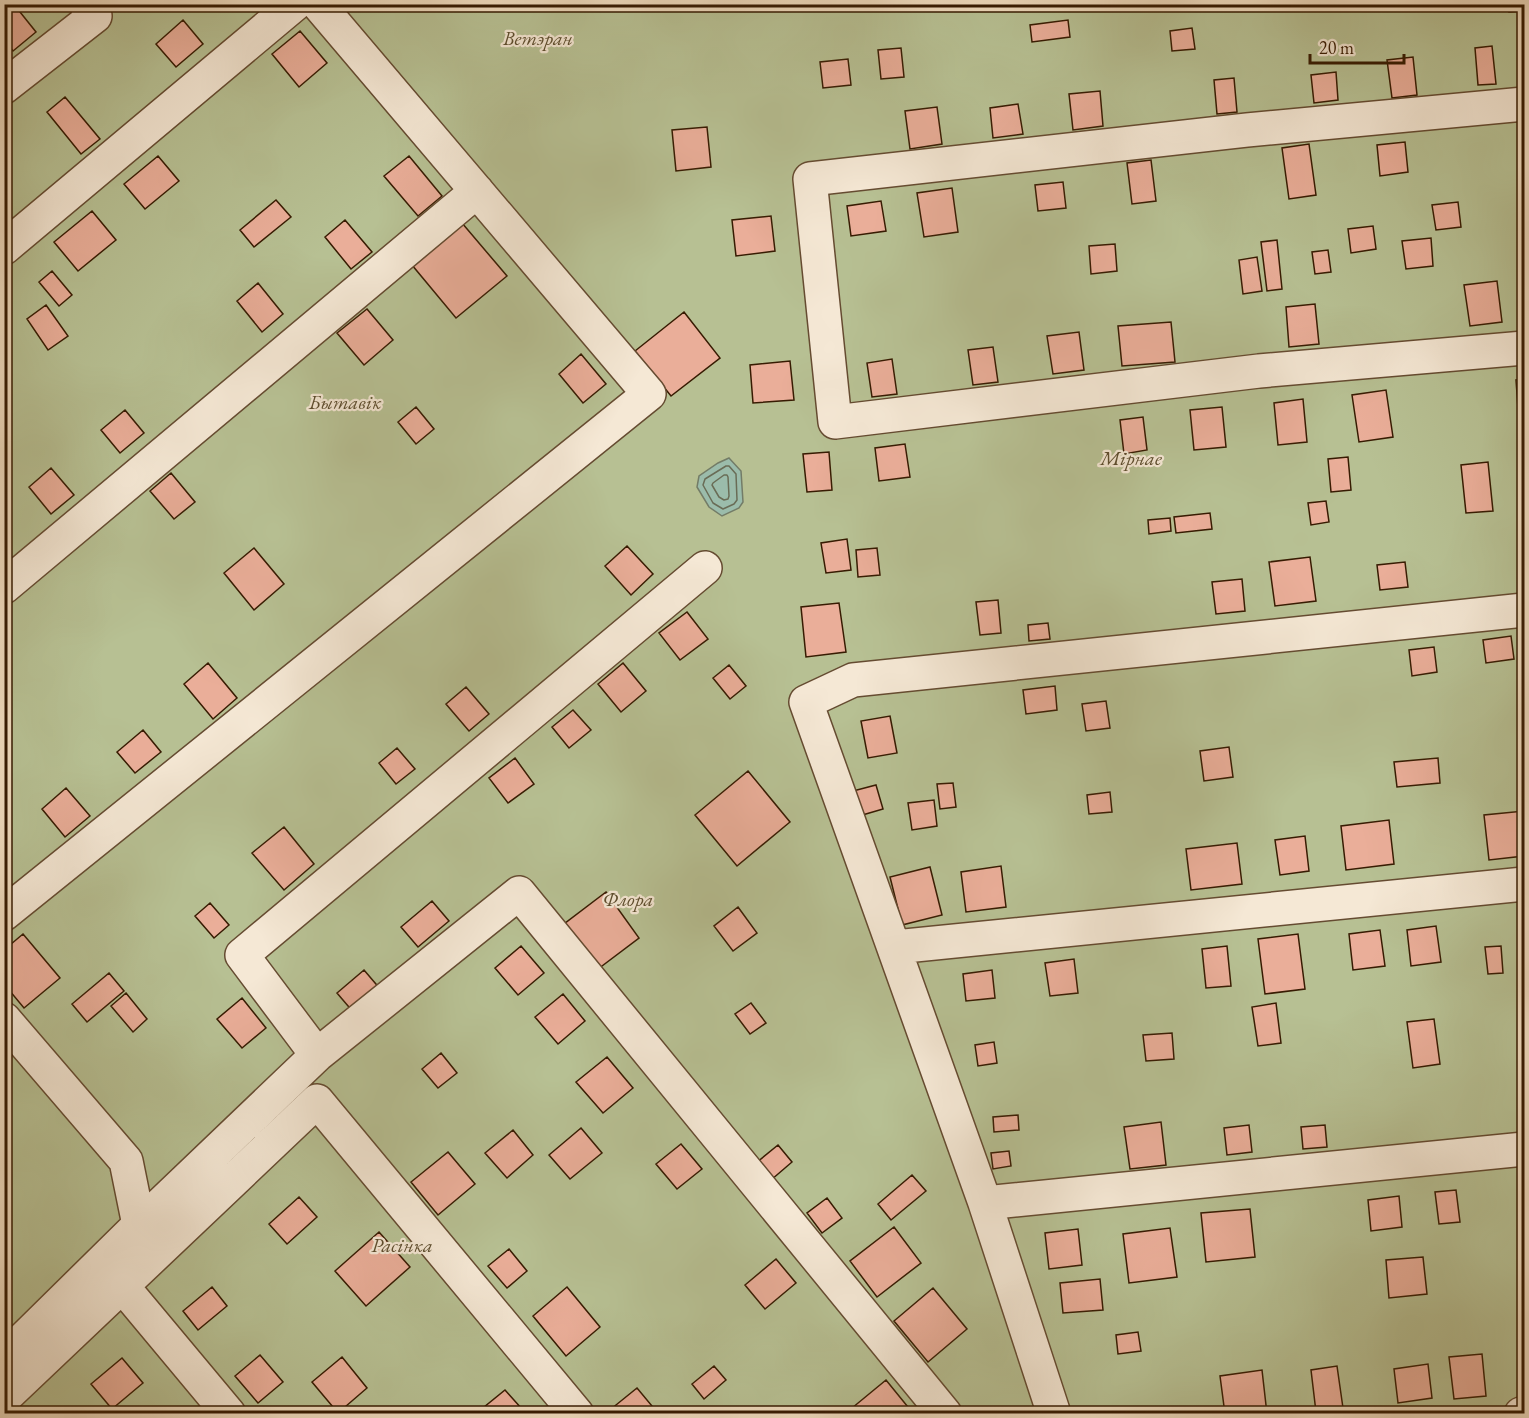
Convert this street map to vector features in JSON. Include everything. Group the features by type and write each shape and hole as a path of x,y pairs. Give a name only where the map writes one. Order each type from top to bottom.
{"lane":[{"path":"4,87 95,16 86,4"},
{"path":"4,248 295,4"},
{"path":"4,914 649,394 318,4"},
{"path":"1524,104 1247,130 810,179 835,422 1259,371 1524,348"},
{"path":"4,587 477,191"},
{"path":"317,1055 242,955 705,568"},
{"path":"1053,1413 986,1203 806,702 853,680 1524,610"},
{"path":"895,947 1524,884"},
{"path":"10,1340 139,1225 317,1055 519,893 945,1413"},
{"path":"4,1019 126,1161 139,1225"},
{"path":"4,1398 317,1101 577,1413"},
{"path":"986,1203 1524,1149"},
{"path":"123,1287 229,1413"}],"green space":[{"path":"5,5 1524,5 1524,1413 5,1414"}],"water":[{"path":"729,458 741,471 743,502 739,508 722,516 709,507 697,487 699,476"}],"building":[{"path":"1509,4 1524,4 1524,11 1509,12"},
{"path":"16,7 36,32 13,51 4,40 4,16"},
{"path":"183,20 203,44 176,67 156,44"},
{"path":"1068,20 1070,37 1032,42 1030,25"},
{"path":"1192,28 1195,49 1172,51 1170,31"},
{"path":"300,31 327,63 299,87 272,54"},
{"path":"1492,46 1496,84 1478,85 1475,48"},
{"path":"901,48 904,77 881,79 878,50"},
{"path":"1413,57 1417,95 1392,98 1387,60"},
{"path":"848,59 851,85 823,88 820,62"},
{"path":"1336,72 1338,100 1314,103 1311,75"},
{"path":"1234,78 1237,112 1217,114 1214,80"},
{"path":"1100,91 1103,126 1073,130 1069,94"},
{"path":"65,97 100,139 81,154 47,112"},
{"path":"1018,104 1023,134 993,138 990,108"},
{"path":"937,107 942,144 910,149 905,111"},
{"path":"707,127 711,167 676,171 672,130"},
{"path":"1405,142 1408,172 1380,176 1377,145"},
{"path":"1309,144 1316,195 1289,199 1282,148"},
{"path":"158,156 179,181 145,209 124,184"},
{"path":"409,156 442,196 418,216 384,176"},
{"path":"1151,160 1156,201 1132,204 1127,163"},
{"path":"1063,182 1066,208 1038,211 1035,185"},
{"path":"952,188 958,232 924,237 917,193"},
{"path":"276,200 291,217 254,247 240,230"},
{"path":"881,201 886,231 851,236 847,206"},
{"path":"1458,202 1461,227 1436,230 1432,205"},
{"path":"92,211 116,240 78,271 54,242"},
{"path":"771,216 775,251 736,256 732,220"},
{"path":"345,220 372,252 351,269 325,237"},
{"path":"462,223 507,276 456,318 412,265"},
{"path":"1373,226 1376,249 1351,253 1348,229"},
{"path":"1431,238 1433,266 1406,269 1402,241"},
{"path":"1277,240 1282,289 1267,291 1261,242"},
{"path":"1115,244 1117,271 1091,274 1089,246"},
{"path":"1328,250 1331,272 1315,274 1312,252"},
{"path":"1257,257 1262,291 1243,294 1239,260"},
{"path":"52,271 72,295 59,306 39,282"},
{"path":"1497,281 1502,322 1470,326 1464,285"},
{"path":"258,283 283,314 262,332 237,301"},
{"path":"1315,304 1319,344 1289,347 1286,307"},
{"path":"46,305 68,336 48,350 27,319"},
{"path":"367,309 393,340 364,365 337,333"},
{"path":"684,312 720,358 671,396 635,351"},
{"path":"1171,322 1175,362 1122,366 1118,326"},
{"path":"1079,332 1084,370 1053,374 1047,336"},
{"path":"993,347 998,382 973,385 968,350"},
{"path":"581,354 606,384 583,403 559,374"},
{"path":"892,359 897,394 872,397 867,363"},
{"path":"790,361 794,400 753,403 750,365"},
{"path":"1524,379 1524,408 1518,408 1516,380"},
{"path":"1386,390 1393,437 1359,442 1352,395"},
{"path":"1303,399 1307,442 1278,445 1274,403"},
{"path":"416,407 434,429 416,444 398,422"},
{"path":"1222,407 1226,447 1194,450 1190,410"},
{"path":"125,410 144,433 120,453 101,430"},
{"path":"1143,417 1147,450 1124,454 1120,420"},
{"path":"905,444 910,477 879,481 875,448"},
{"path":"829,452 832,490 807,492 803,454"},
{"path":"1348,457 1351,490 1331,492 1328,459"},
{"path":"1488,462 1493,511 1466,513 1461,465"},
{"path":"51,468 74,495 51,514 29,487"},
{"path":"171,473 195,502 174,519 150,491"},
{"path":"1326,501 1329,522 1311,525 1308,503"},
{"path":"1210,513 1212,529 1176,533 1174,517"},
{"path":"1170,518 1171,531 1149,534 1148,520"},
{"path":"847,539 851,570 826,573 821,543"},
{"path":"627,546 653,574 631,595 605,566"},
{"path":"254,548 284,584 254,610 224,573"},
{"path":"877,548 880,575 858,577 856,550"},
{"path":"1310,557 1316,601 1275,606 1269,562"},
{"path":"1405,562 1408,587 1380,590 1377,565"},
{"path":"1242,579 1245,611 1216,614 1212,582"},
{"path":"998,600 1001,633 980,635 976,602"},
{"path":"839,603 846,652 806,657 801,607"},
{"path":"687,612 708,639 680,660 659,633"},
{"path":"1048,623 1050,639 1029,641 1028,625"},
{"path":"1511,636 1514,659 1486,663 1483,640"},
{"path":"1434,647 1437,672 1412,676 1409,650"},
{"path":"208,663 237,698 213,719 184,684"},
{"path":"623,663 646,691 621,712 598,684"},
{"path":"729,665 746,686 730,699 713,678"},
{"path":"1055,686 1057,710 1026,714 1023,690"},
{"path":"466,687 489,714 469,731 446,704"},
{"path":"1106,701 1110,728 1086,731 1082,704"},
{"path":"573,710 591,730 569,748 552,727"},
{"path":"890,716 897,753 868,758 861,721"},
{"path":"143,730 161,752 135,773 117,752"},
{"path":"1229,747 1233,777 1204,781 1200,751"},
{"path":"397,748 415,769 396,784 379,763"},
{"path":"515,758 534,784 508,803 489,778"},
{"path":"1438,758 1440,783 1397,787 1394,762"},
{"path":"748,771 790,822 737,866 695,815"},
{"path":"953,783 956,807 940,809 937,784"},
{"path":"876,785 883,809 859,816 853,791"},
{"path":"66,788 90,816 65,837 42,809"},
{"path":"1110,792 1112,812 1089,814 1087,795"},
{"path":"934,800 937,826 912,830 908,803"},
{"path":"1524,811 1524,856 1489,860 1484,815"},
{"path":"1389,820 1394,864 1346,870 1341,826"},
{"path":"284,827 314,864 284,890 252,853"},
{"path":"1305,836 1309,871 1280,875 1275,840"},
{"path":"1237,843 1242,884 1191,890 1186,849"},
{"path":"1001,866 1006,907 966,912 961,872"},
{"path":"930,867 942,915 902,925 890,877"},
{"path":"606,892 639,938 598,969 564,924"},
{"path":"432,901 449,921 418,947 401,927"},
{"path":"210,903 229,925 214,938 195,916"},
{"path":"738,907 757,933 733,951 714,926"},
{"path":"1436,926 1441,962 1411,966 1407,930"},
{"path":"1380,930 1385,966 1353,970 1349,934"},
{"path":"23,934 60,978 24,1008 4,984 4,950"},
{"path":"1298,934 1305,989 1265,994 1258,939"},
{"path":"521,946 544,973 518,995 495,968"},
{"path":"1227,946 1231,986 1206,988 1202,949"},
{"path":"1501,946 1503,973 1488,974 1485,947"},
{"path":"1074,959 1078,993 1050,996 1045,963"},
{"path":"364,970 381,990 354,1013 337,993"},
{"path":"992,970 995,998 966,1001 963,974"},
{"path":"109,973 124,991 87,1022 72,1004"},
{"path":"126,993 147,1019 133,1032 111,1006"},
{"path":"563,994 585,1021 558,1044 535,1017"},
{"path":"242,998 266,1028 242,1048 217,1019"},
{"path":"751,1003 766,1023 750,1034 735,1014"},
{"path":"1276,1003 1281,1043 1258,1046 1252,1007"},
{"path":"1434,1019 1440,1064 1413,1068 1407,1022"},
{"path":"1172,1033 1174,1059 1146,1061 1143,1035"},
{"path":"994,1042 997,1063 978,1066 975,1045"},
{"path":"441,1053 457,1073 438,1088 422,1069"},
{"path":"607,1057 633,1088 603,1113 576,1082"},
{"path":"1018,1115 1019,1130 994,1132 993,1117"},
{"path":"1161,1122 1166,1165 1130,1169 1124,1127"},
{"path":"1249,1125 1252,1152 1227,1155 1224,1128"},
{"path":"1325,1125 1327,1147 1303,1149 1301,1127"},
{"path":"581,1128 602,1153 570,1179 549,1155"},
{"path":"513,1130 533,1155 507,1178 485,1153"},
{"path":"681,1144 702,1169 677,1189 656,1164"},
{"path":"778,1145 792,1162 771,1180 756,1163"},
{"path":"1009,1151 1011,1166 993,1169 991,1153"},
{"path":"448,1152 475,1184 438,1215 411,1182"},
{"path":"912,1175 926,1191 891,1220 878,1204"},
{"path":"1456,1190 1460,1222 1439,1224 1435,1192"},
{"path":"1399,1196 1402,1227 1371,1231 1368,1200"},
{"path":"299,1197 317,1217 287,1244 269,1224"},
{"path":"827,1198 842,1218 822,1233 807,1213"},
{"path":"1250,1209 1255,1257 1206,1262 1201,1213"},
{"path":"894,1227 921,1263 877,1297 850,1261"},
{"path":"1170,1228 1177,1277 1129,1283 1123,1234"},
{"path":"1078,1229 1082,1265 1049,1269 1045,1233"},
{"path":"379,1232 410,1267 366,1306 335,1271"},
{"path":"509,1249 527,1271 507,1288 488,1266"},
{"path":"1423,1257 1427,1294 1389,1298 1386,1260"},
{"path":"776,1259 796,1283 765,1309 745,1285"},
{"path":"1100,1279 1103,1310 1063,1313 1060,1283"},
{"path":"212,1287 227,1306 198,1330 183,1311"},
{"path":"567,1287 600,1327 566,1356 533,1316"},
{"path":"933,1288 967,1329 928,1362 894,1321"},
{"path":"1138,1332 1141,1351 1118,1354 1116,1335"},
{"path":"1482,1354 1486,1396 1454,1399 1449,1357"},
{"path":"260,1355 283,1382 258,1403 235,1376"},
{"path":"342,1357 367,1388 338,1413 312,1382"},
{"path":"122,1358 143,1383 112,1409 91,1384"},
{"path":"1428,1364 1432,1398 1398,1403 1394,1369"},
{"path":"714,1366 726,1380 704,1399 692,1384"},
{"path":"1337,1366 1343,1408 1316,1412 1311,1370"},
{"path":"1262,1370 1267,1414 1225,1414 1220,1376"},
{"path":"886,1380 912,1412 910,1414 857,1414 852,1408"},
{"path":"637,1388 657,1412 654,1414 615,1414 611,1409"},
{"path":"505,1390 522,1409 517,1414 479,1414 478,1412"}],"park label":[{"name":"Ветэран","path":"538,38"},
{"name":"Бытавік","path":"345,402"},
{"name":"Мірнае","path":"1131,458"},
{"name":"Флора","path":"628,899"},
{"name":"Расінка","path":"402,1245"}]}
